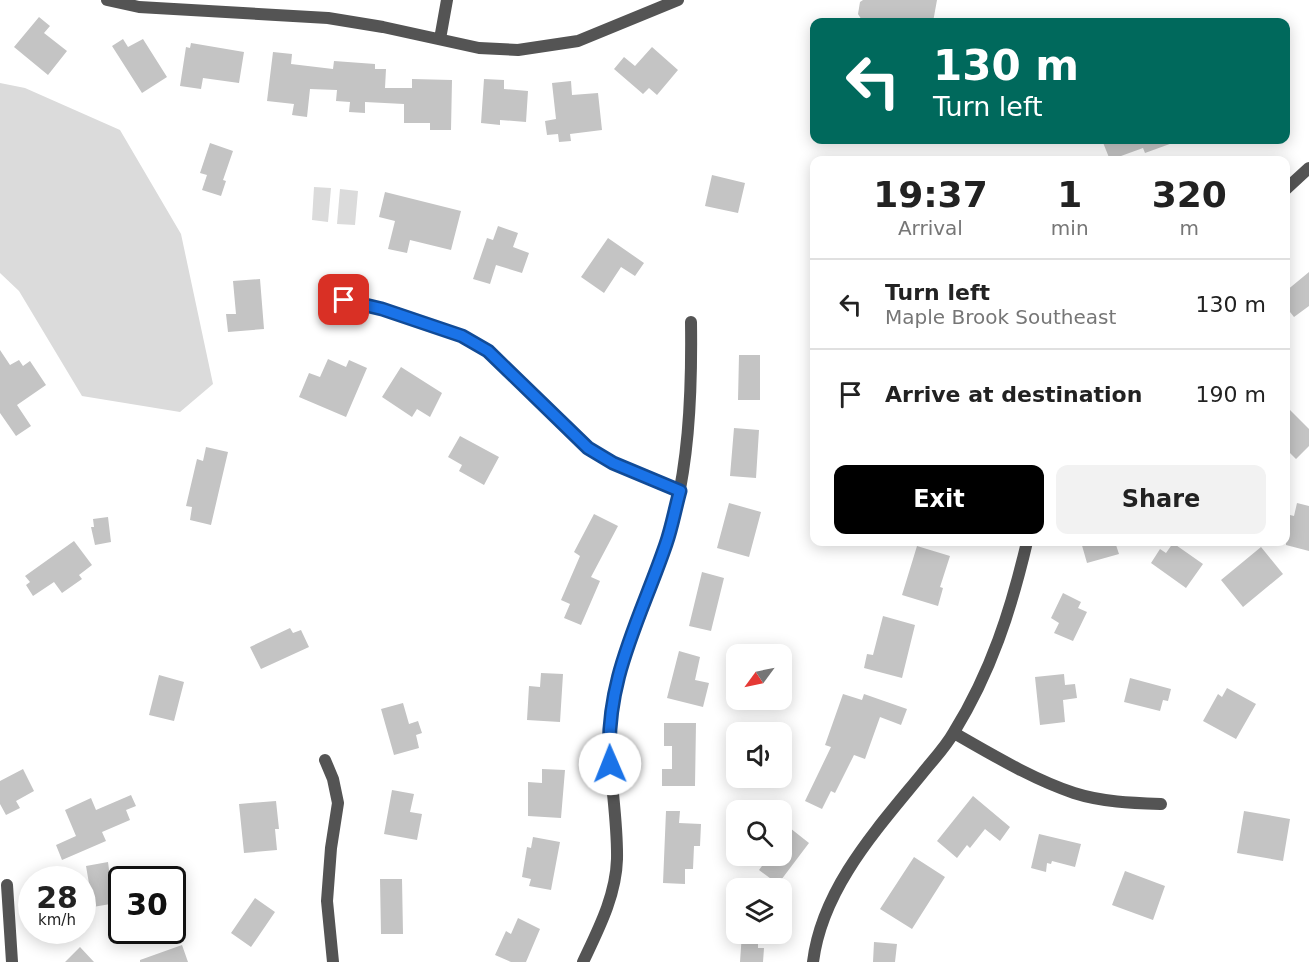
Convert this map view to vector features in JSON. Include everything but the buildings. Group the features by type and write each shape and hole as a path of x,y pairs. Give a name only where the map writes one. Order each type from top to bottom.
{"street":[{"path":"107,0 139,7 328,18 383,27 479,48 518,50 561,44 600,33 678,0"},
{"path":"440,39 447,0"},
{"path":"1290,185 1309,168"},
{"path":"344,300 378,308 462,336 488,351 588,448 613,463 680,491"},
{"path":"584,962 611,895 617,861 609,746 612,703 621,663 667,542 680,491 687,435 691,322"},
{"path":"813,962 822,924 833,897 849,869 869,839 954,733 1005,626 1026,546"},
{"path":"954,733 1018,769 1074,793 1100,800 1161,804"},
{"path":"325,759 333,779 338,803 331,848 327,901 333,962"},
{"path":"7,885 12,962"}],"shaded area":[{"path":"0,83 25,88 120,130 181,234 213,384 180,412 82,396 19,291 0,273"},
{"path":"314,187 331,188 328,222 312,220"},
{"path":"340,189 358,191 355,225 337,224"}],"route":[{"path":"344,300 428,323 462,336 488,351 588,448 636,474 680,491 667,542 621,663 612,703 610,764"}]}
